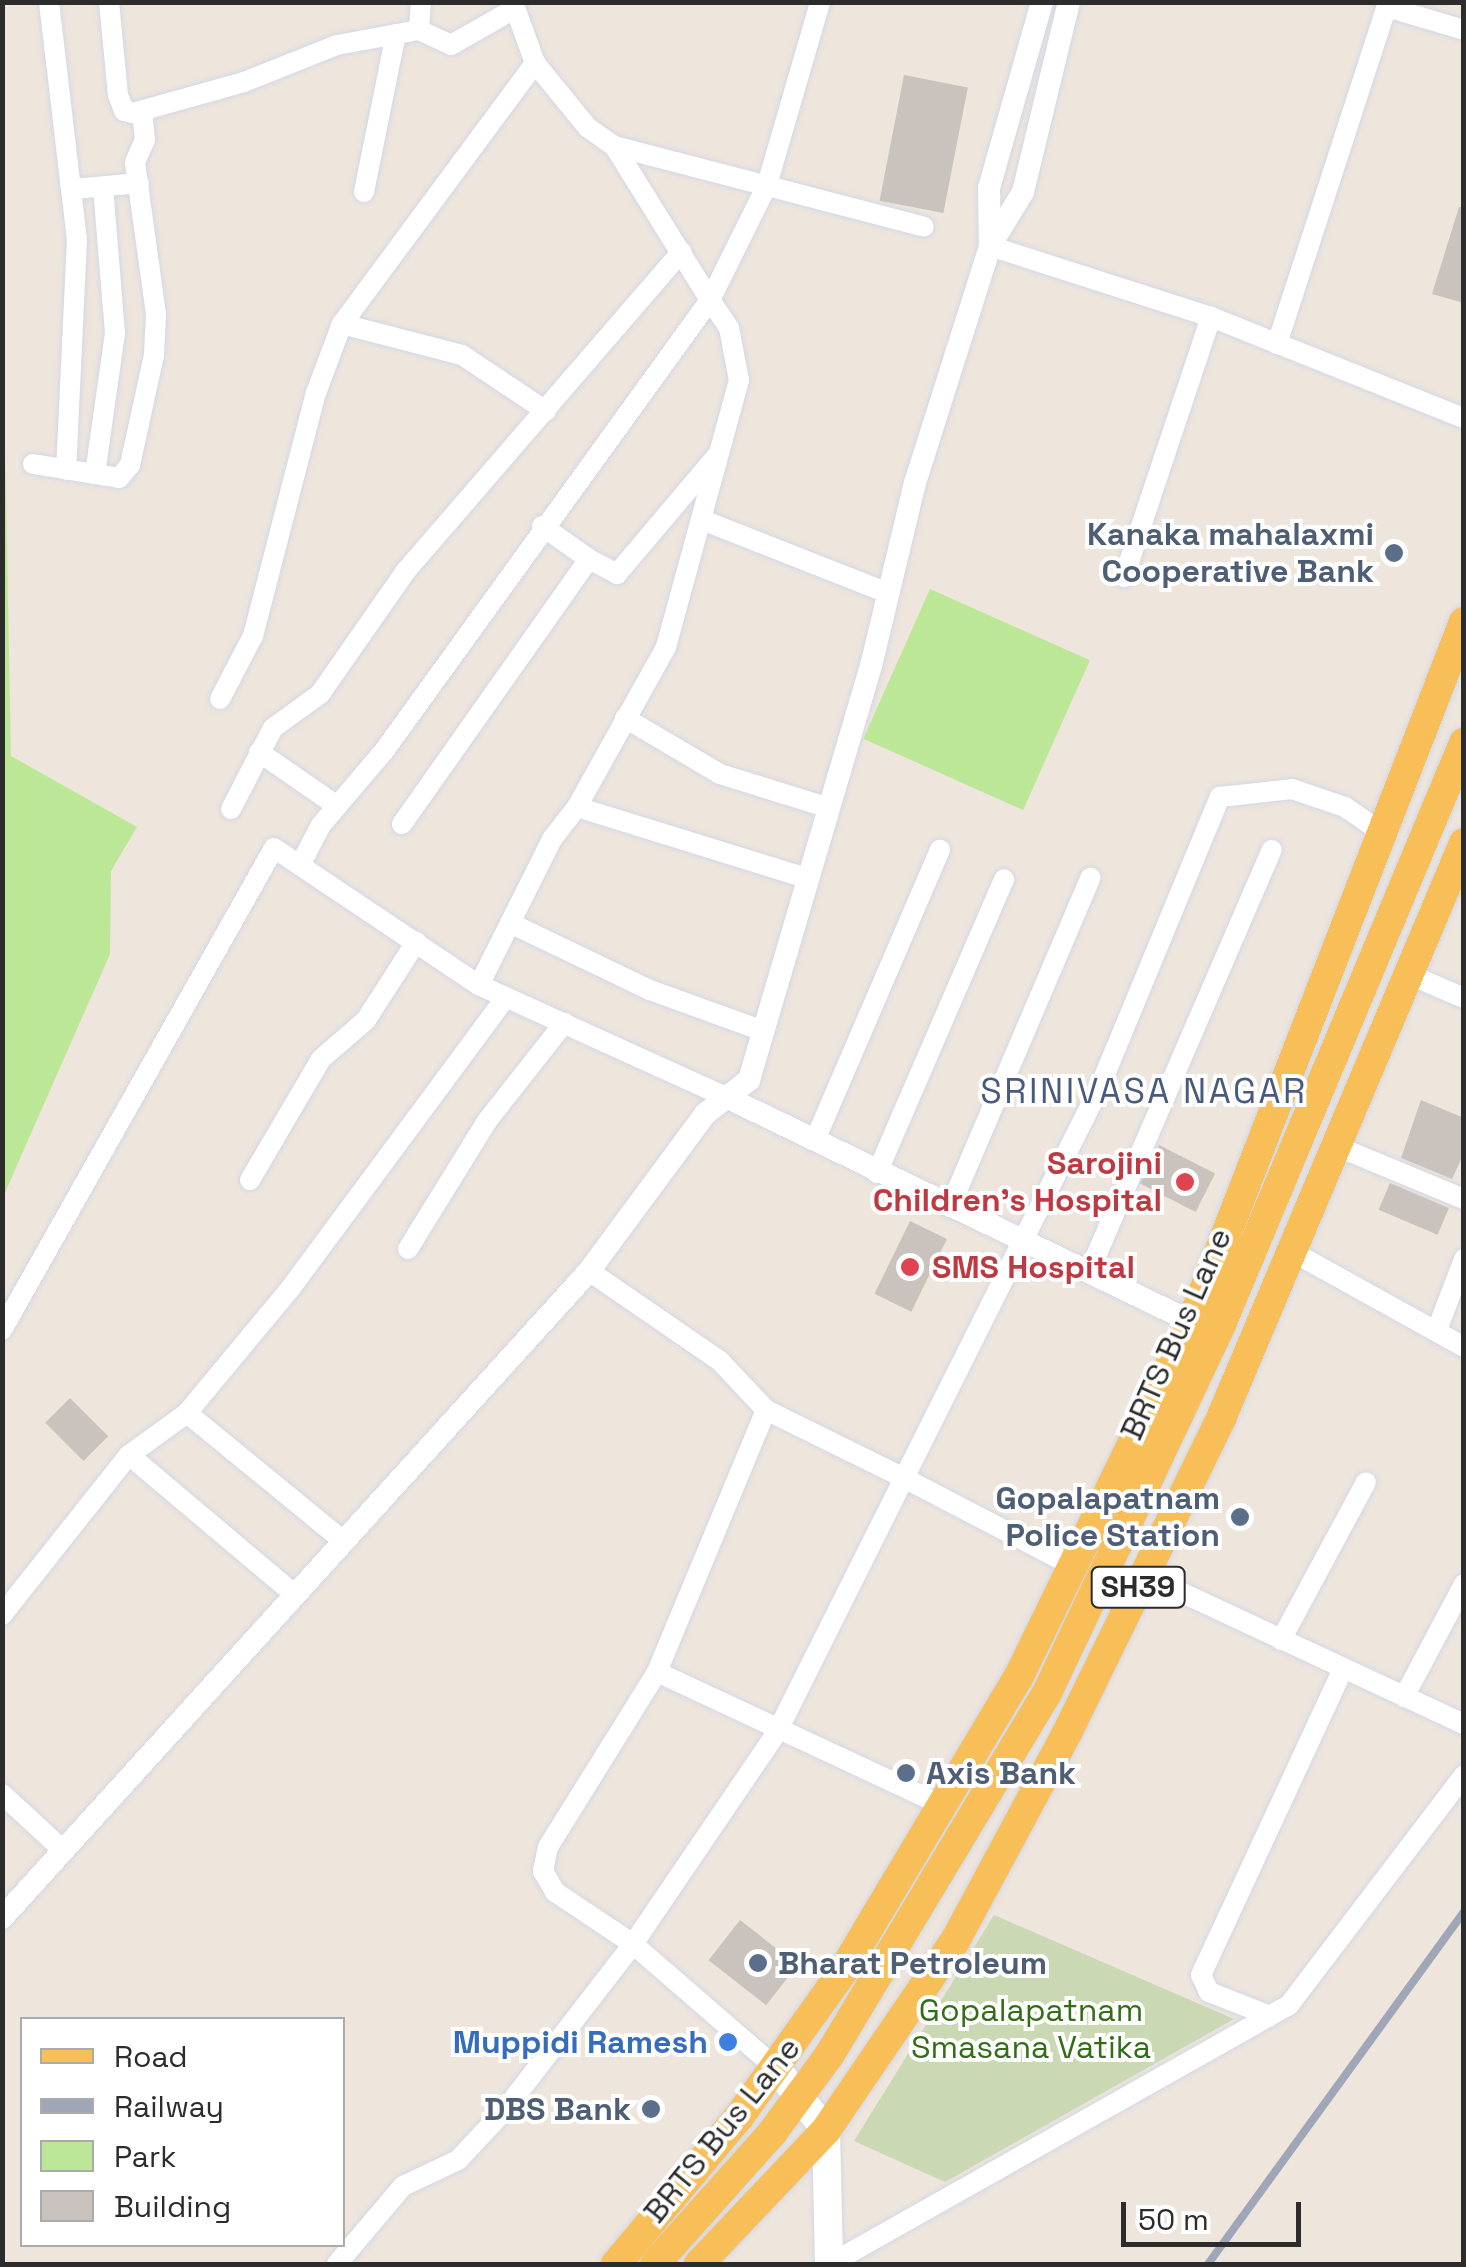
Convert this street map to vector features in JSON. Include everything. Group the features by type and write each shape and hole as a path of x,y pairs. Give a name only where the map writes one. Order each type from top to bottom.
{"main road":[{"name":"SH39","path":"616,2264 676,2199 842,1971 1018,1678 1192,1322 1464,622"},
{"name":"BRTS Bus Lane","path":"655,2264 801,2093 961,1844 1046,1695 1131,1523 1464,743"},
{"name":"SH39","path":"699,2264 826,2130 955,1941 1222,1416 1464,843"},
{"path":"774,2066 801,2093 826,2130 829,2264"}],"street":[{"path":"49,2 74,189 78,282 66,470"},
{"path":"109,2 120,104 124,111 142,112 244,82 337,45 419,30 451,44 513,6 535,63 588,128 614,146 924,227"},
{"path":"419,30 421,2"},
{"path":"300,865 338,806 710,300 768,185 820,2"},
{"path":"990,246 990,188 1042,2"},
{"path":"2,1918 589,1272 705,1114 749,1080 829,808 914,482 990,246 1023,192 1069,2"},
{"path":"1277,344 1387,5 1464,30"},
{"path":"364,192 396,34"},
{"path":"220,699 253,636 316,393 342,324 535,63"},
{"path":"33,464 119,478 130,466 154,355 156,314 139,183 142,112"},
{"path":"479,985 552,839 578,807 666,647 705,520 717,455 739,380 729,328 614,146"},
{"path":"74,189 139,183"},
{"path":"95,474 115,333 103,186"},
{"path":"990,246 1211,318 1464,418"},
{"path":"231,808 273,728 320,694 406,572 681,252"},
{"path":"1124,576 1211,318"},
{"path":"342,324 462,356 546,411"},
{"path":"542,526 589,560 617,574 717,455"},
{"path":"705,520 888,593"},
{"path":"402,824 589,560"},
{"path":"626,718 720,774 829,808"},
{"path":"259,752 338,806"},
{"path":"336,2264 403,2186 458,2160 504,2111 632,1944 777,1732 1027,1242 1220,796 1292,789 1345,806 1384,834"},
{"path":"578,807 809,878"},
{"path":"2,1330 274,848 479,985 726,1097 1192,1322"},
{"path":"816,1140 940,850"},
{"path":"1089,1272 1272,850"},
{"path":"950,1207 1090,878"},
{"path":"877,1173 1004,879"},
{"path":"510,924 650,990 764,1032"},
{"path":"250,1180 320,1059 366,1020 416,942"},
{"path":"1408,974 1464,998"},
{"path":"2,1615 129,1455 187,1413 290,1289 506,997"},
{"path":"408,1248 487,1122 564,1023"},
{"path":"1336,1146 1464,1199"},
{"path":"1291,1252 1464,1347"},
{"path":"1436,1330 1464,1259"},
{"path":"589,1272 720,1361 766,1410 1073,1566"},
{"path":"766,1410 657,1672 548,1847 543,1870 555,1892 632,1944 774,2066"},
{"path":"187,1413 342,1540"},
{"path":"129,1455 295,1595"},
{"path":"1281,1640 1366,1482"},
{"path":"1144,1575 1464,1724"},
{"path":"1404,1696 1464,1584"},
{"path":"1270,2016 1208,1992 1201,1975 1344,1669"},
{"path":"657,1672 777,1732 942,1805"},
{"path":"829,2264 1289,2004 1464,1775"},
{"path":"2,1794 64,1851"}],"green space":[{"path":"3,346 11,756 137,827 111,871 110,954 3,1197"},
{"path":"930,589 1090,660 1023,810 863,739"},
{"name":"Gopalapatnam Smasana Vatika","path":"994,1915 1234,2019 945,2182 854,2141"}],"building":[{"path":"904,75 968,87 943,213 880,201"},
{"path":"1459,207 1464,207 1464,303 1432,294"},
{"path":"1421,1100 1464,1118 1464,1153 1452,1179 1401,1158"},
{"path":"1159,1145 1215,1174 1196,1212 1139,1183"},
{"path":"1390,1183 1449,1208 1438,1235 1379,1210"},
{"path":"910,1221 947,1239 911,1312 874,1294"},
{"path":"70,1398 108,1436 83,1461 45,1423"},
{"path":"740,1920 798,1965 766,2005 709,1960"}],"railway":[{"path":"1208,2264 1464,1912"}],"place":[{"name":"Kanaka mahalaxmi Cooperative Bank","path":"1394,553"},
{"name":"Sarojini Children's Hospital","path":"1185,1182"},
{"name":"SMS Hospital","path":"910,1267"},
{"name":"Gopalapatnam Police Station","path":"1240,1517"},
{"name":"Axis Bank","path":"906,1773"},
{"name":"Bharat Petroleum","path":"758,1963"},
{"name":"Muppidi Ramesh","path":"728,2042"},
{"name":"DBS Bank","path":"651,2109"}],"district":[{"name":"SRINIVASA NAGAR","path":"1144,1091"}]}
